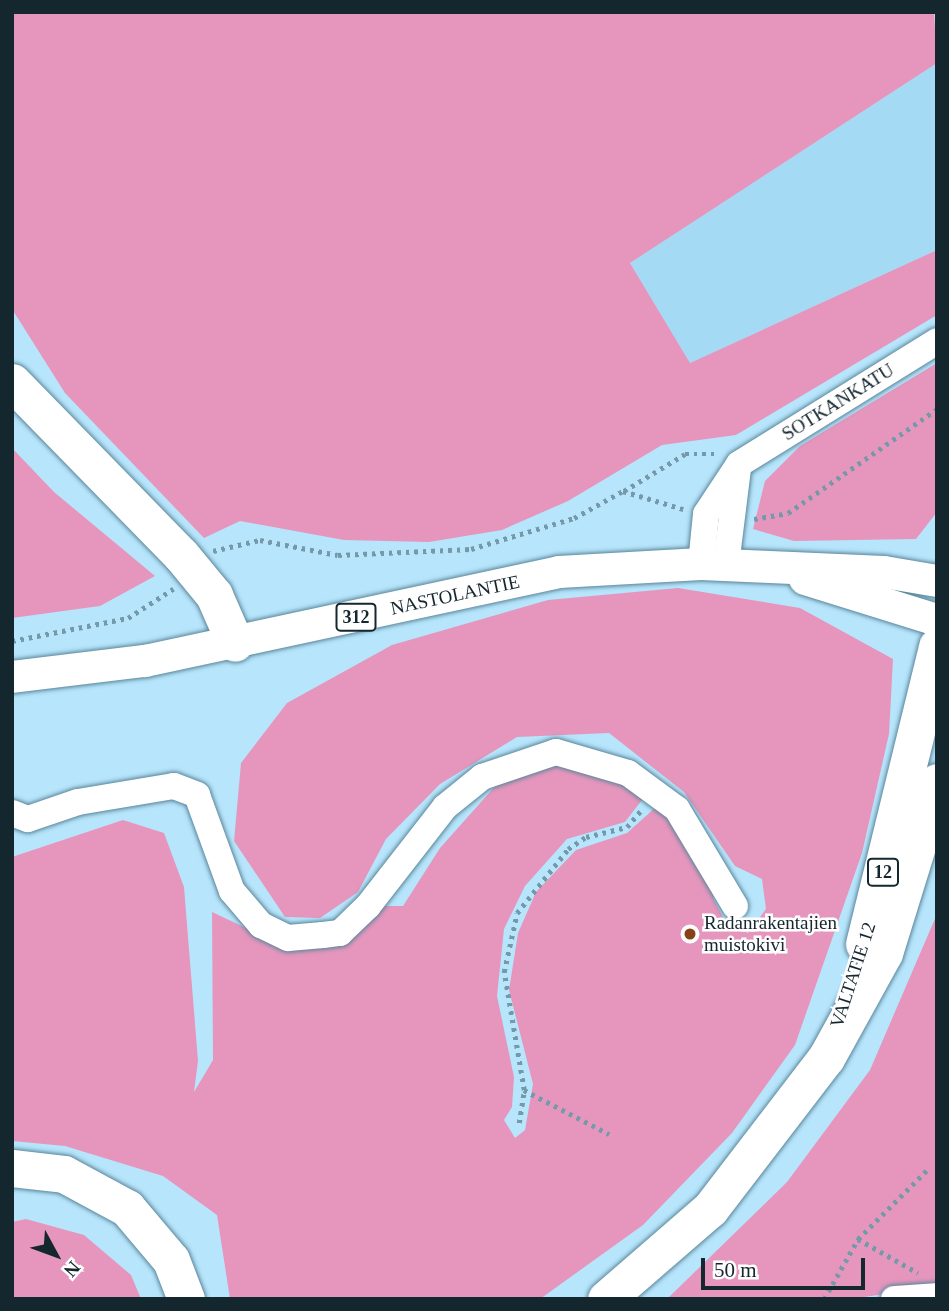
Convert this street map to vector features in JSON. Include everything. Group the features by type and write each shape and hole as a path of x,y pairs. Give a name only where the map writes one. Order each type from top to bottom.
{"highway":[{"path":"12,382 181,555 214,595 235,643"},
{"name":"VALTATIE 12","path":"826,1058 878,895 937,646"},
{"name":"VALTATIE 12","path":"606,1299 709,1209 826,1058 884,953 937,782"},
{"path":"12,1168 64,1174 127,1208 171,1259 186,1299"}],"main road":[{"name":"NASTOLANTIE","path":"12,677 235,643 559,572 713,565 884,572 937,581"},
{"name":"NASTOLANTIE","path":"777,569 937,620"}],"street":[{"name":"SOTKANKATU","path":"739,464 937,341"},
{"path":"713,565 718,516 739,464"},
{"path":"12,813 28,819 157,786 197,796 232,891 261,925 288,938 340,933 445,807 506,764 556,752 615,768 655,792 695,834 736,905"},
{"path":"894,1299 931,1286"}],"path":[{"path":"623,491 718,516 788,513 937,408"},
{"path":"201,559 235,541 260,540 338,555 471,549 574,517 685,454 716,454 739,464"},
{"path":"12,640 128,618 178,585"},
{"path":"519,1123 524,1090 504,991 517,913 568,849 586,837 627,827 655,792"},
{"path":"524,1090 609,1134"},
{"path":"824,1299 858,1239 929,1168"},
{"path":"858,1239 931,1286"}],"shaded area":[{"path":"12,12 934,12 937,63 630,263 690,363 937,250 937,315 736,435 662,445 568,501 502,530 429,542 344,540 240,521 204,538 65,393 12,309"},
{"path":"937,63 937,250 690,363 630,263"},
{"path":"937,363 937,512 916,539 794,541 753,529 765,481 800,446"},
{"path":"12,448 54,492 155,576 100,606 12,618"},
{"path":"678,588 800,608 893,659 889,734 862,853 795,1045 732,1133 643,1225 540,1299 230,1299 217,1215 163,1176 65,1146 12,1141 12,857 123,820 164,833 184,887 198,1061 194,1092 213,1060 212,912 280,944 368,906 403,906 440,848 498,783 555,763 612,772 645,796 625,822 567,839 525,886 504,929 497,996 514,1077 512,1107 504,1120 515,1138 525,1130 533,1084 509,990 518,933 536,892 576,850 627,833 657,806 675,821 717,881 713,898 726,923 748,933 766,909 762,879 735,866 684,792 609,733 517,737 440,784 386,839 358,892 320,918 285,917 234,841 241,763 287,703 392,645 548,600"},
{"path":"937,914 937,1286 851,1299 667,1299 787,1182 870,1070"},
{"path":"26,1219 84,1235 131,1275 141,1299 12,1299 12,1222"}],"place":[{"name":"Radanrakentajien muistokivi","path":"690,934"}]}
